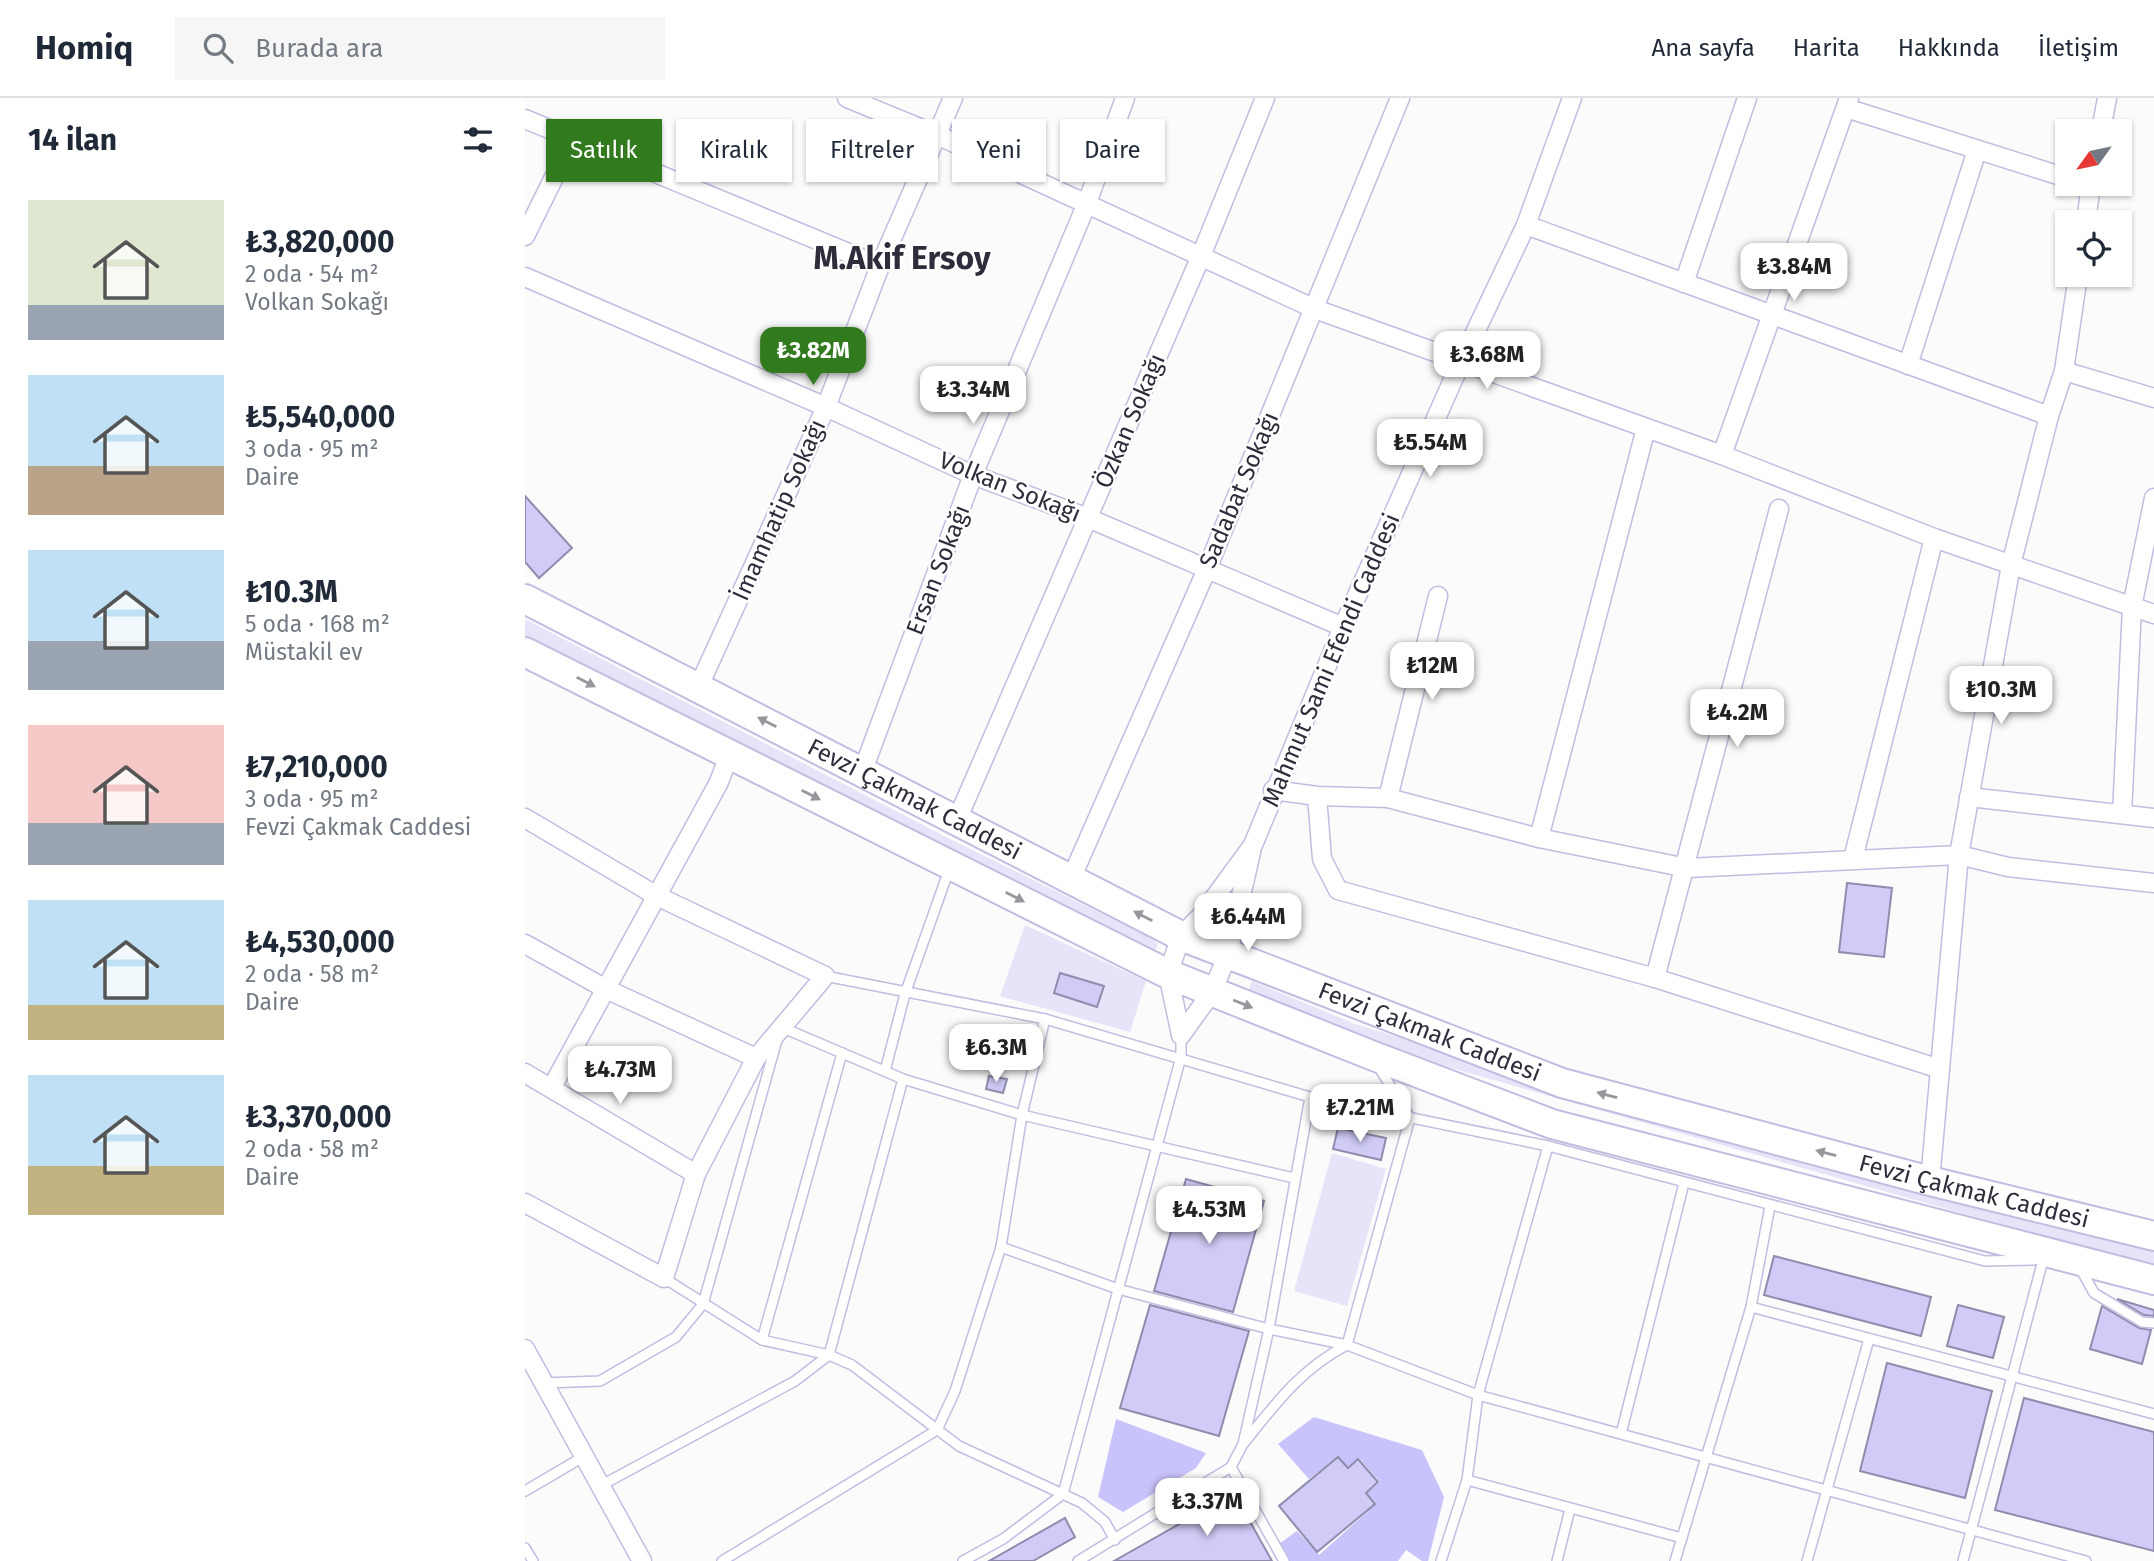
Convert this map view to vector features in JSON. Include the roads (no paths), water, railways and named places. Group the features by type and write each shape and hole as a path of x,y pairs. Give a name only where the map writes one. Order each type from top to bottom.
{"main road":[{"name":"Fevzi Çakmak Caddesi","path":"525,598 1181,936 1562,1083 1930,1181 2154,1236"},
{"name":"Fevzi Çakmak Caddesi","path":"525,652 1168,974 1371,1055 1552,1124 2154,1280"}],"street":[{"path":"847,98 898,119"},
{"name":"İmamhatip Sokağı","path":"938,133 953,98"},
{"name":"Ersan Sokağı","path":"863,770 974,475 1087,203 1125,98"},
{"name":"Özkan Sokağı","path":"957,820 1201,256 1265,98"},
{"name":"Sadabat Sokağı","path":"1071,879 1206,569 1400,98"},
{"path":"1683,283 1747,98"},
{"path":"2103,119 2107,98"},
{"name":"Mahmut Sami Efendi Caddesi","path":"1181,936 1201,916 1253,845 1273,790 1343,627 1461,362 1526,225 1565,100"},
{"path":"1721,456 1847,103 1977,150 2055,174"},
{"path":"525,119 546,128"},
{"path":"938,135 1315,309 1646,428 1934,538 2154,614"},
{"path":"1908,365 1977,150"},
{"path":"662,176 880,266"},
{"path":"525,236 552,182"},
{"name":"İmamhatip Sokağı","path":"698,688 826,407 880,266 917,182"},
{"path":"1526,225 2049,416"},
{"name":"Volkan Sokağı","path":"525,277 826,407 974,475 1088,518 1343,627"},
{"path":"1930,1181 1959,855 2011,565 2049,416 2064,371 2076,287"},
{"path":"2064,371 2154,398"},
{"path":"1539,838 1646,428"},
{"path":"2122,814 2132,607 2154,498"},
{"path":"1655,978 1687,867 1779,509"},
{"path":"1853,859 1934,538"},
{"path":"1388,798 1438,596"},
{"path":"552,1087 718,784 730,754"},
{"path":"1273,790 1317,796 1388,798 1539,838 1687,867 1959,855 2008,867 2154,883"},
{"path":"1317,796 1322,859 1338,890 1655,978 1940,1069"},
{"path":"1969,797 2154,818"},
{"path":"525,818 657,895 825,976 756,1058 696,1174 664,1278 525,1203"},
{"path":"1181,1035 1212,992 1228,954 1253,845"},
{"path":"1181,936 1168,974 1181,1035"},
{"path":"525,944 606,989 756,1058"},
{"path":"525,1073 696,1174"},
{"path":"525,1350 642,1561"}],"lane":[{"path":"885,1071 905,994 951,866"},
{"path":"825,976 905,994 1045,1019 1310,1097 1548,1146 1985,1261 2076,1259 2094,1293 2142,1322 2154,1323"},
{"path":"722,1561 937,1430 955,1391 1001,1247 1022,1115 1045,1019"},
{"path":"544,1383 600,1381 676,1337 703,1304 781,1027 903,1079 1022,1115 1294,1178"},
{"path":"963,1561 1003,1539 1063,1494 1181,1057 1181,1035"},
{"path":"762,1340 842,1052"},
{"path":"1078,1561 1231,1467 1243,1444 1295,1380 1322,1357 1347,1345 1410,1118 1371,1055"},
{"path":"600,1486 795,1381 829,1355 903,1079"},
{"path":"1243,1444 1269,1329 1310,1097"},
{"path":"1441,1561 1467,1480 1478,1395 1548,1146"},
{"path":"1621,1434 1684,1183"},
{"path":"1675,1561 1751,1307 1770,1206"},
{"path":"1001,1247 1118,1289 1269,1329 1347,1345 1478,1395 2087,1561"},
{"path":"1963,1561 2043,1260"},
{"path":"664,1278 762,1340 829,1355 852,1365 959,1446 1082,1503 1105,1522 1115,1540"},
{"path":"1751,1307 2154,1414"},
{"path":"1807,1561 1869,1339"},
{"path":"525,1491 583,1457"},
{"path":"1231,1467 1284,1561"},
{"path":"1467,1480 1682,1538"},
{"path":"1557,1561 1570,1509"},
{"path":"525,1548 533,1561"}],"district":[{"name":"M.Akif Ersoy","path":"902,258"}]}
